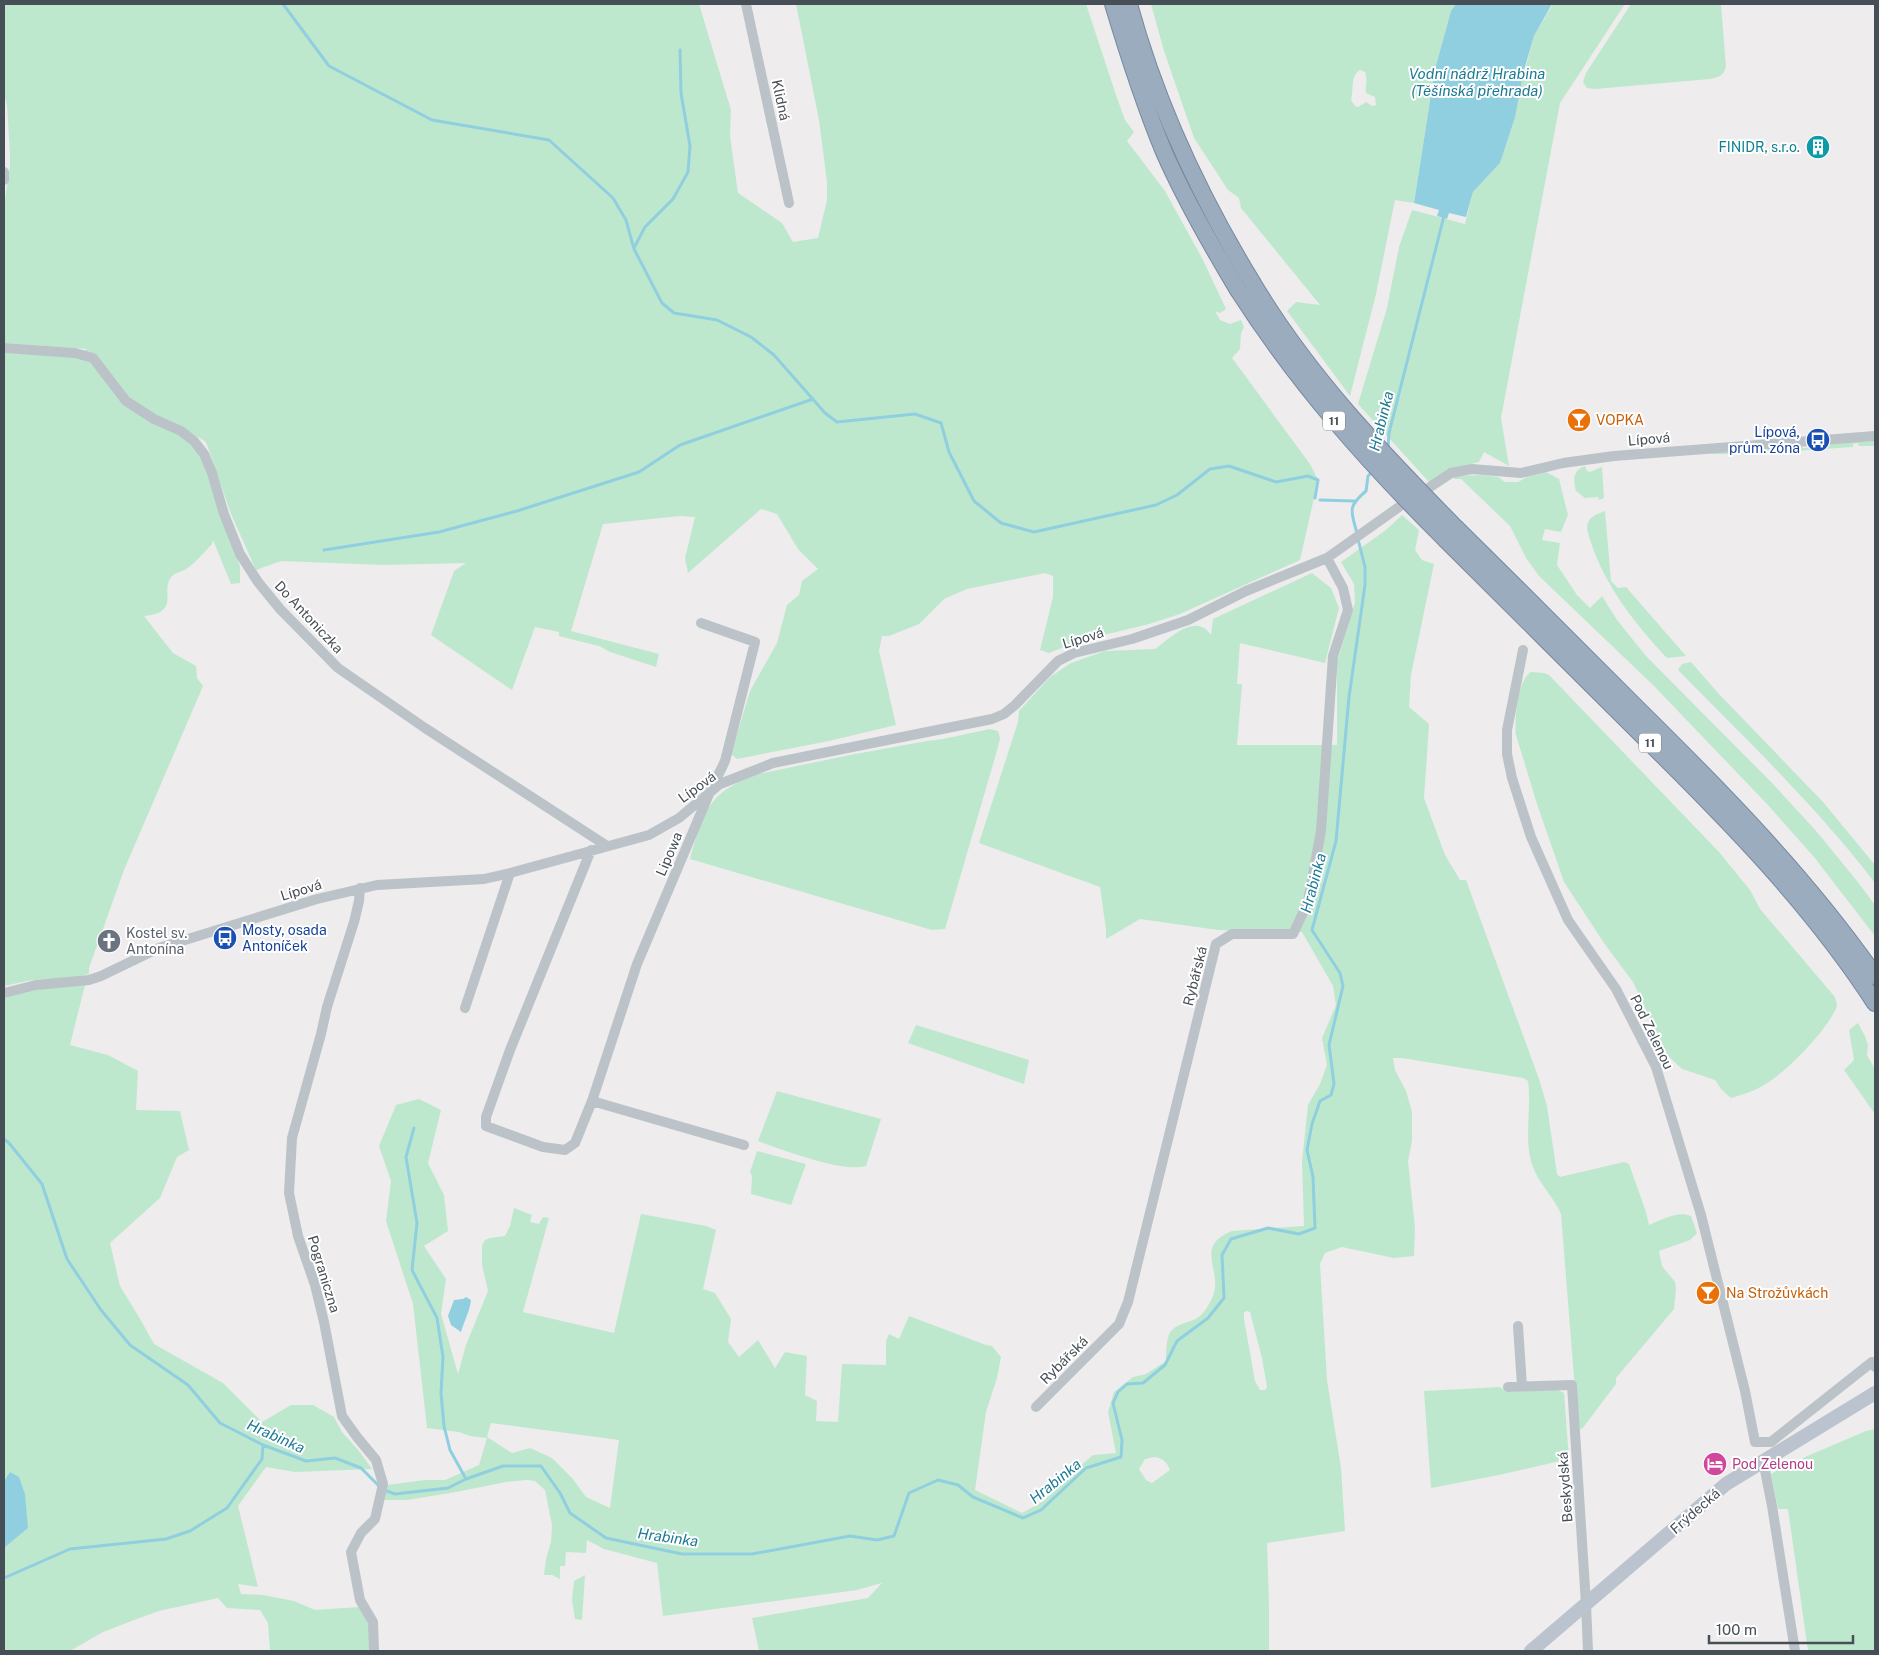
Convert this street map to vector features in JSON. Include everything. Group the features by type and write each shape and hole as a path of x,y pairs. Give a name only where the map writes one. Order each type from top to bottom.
{"highway":[{"name":"11","path":"1113,4 1133,69 1164,152 1206,237 1275,320 1345,411 1451,533 1769,866 1825,934 1875,1003"},
{"name":"11","path":"1130,4 1154,83 1183,154 1245,286"},
{"name":"11","path":"1451,533 1701,772 1756,829 1818,900 1875,976"}],"main road":[{"name":"Frýdecká","path":"1531,1651 1726,1484 1875,1393"}],"street":[{"name":"Klidná","path":"746,4 789,203"},
{"path":"4,172 4,180"},
{"name":"Do Antoniczka","path":"4,348 75,353 93,358 126,401 154,419 181,431 194,441 204,454 212,473 224,514 244,561 280,609 338,668 425,728 607,846"},
{"name":"Lípová","path":"1430,486 1451,473 1472,469 1521,473 1563,463 1614,456 1875,436"},
{"name":"Lípová","path":"4,993 36,985 89,980 159,948 317,899 360,888 376,885 484,878 510,873 649,835 679,818 720,784 773,763 992,719 1004,714 1015,705 1058,661 1074,653 1132,639 1188,620 1246,591 1327,558 1399,507"},
{"name":"Rybářská","path":"1036,1407 1119,1324 1128,1302 1216,944 1232,934 1293,934 1308,902 1321,831 1333,656 1348,610 1343,588 1327,558"},
{"name":"Lipowa","path":"591,850 510,1050 486,1117 486,1126 543,1147 565,1150 575,1142 592,1101 637,964 709,794 725,761 755,642 701,623"},
{"name":"Pod Zelenou","path":"1522,650 1507,730 1507,754 1512,778 1531,837 1568,920 1616,989 1656,1067 1701,1215 1755,1442 1771,1442 1872,1362 1875,1366"},
{"path":"465,1008 510,873"},
{"name":"Pograniczna","path":"360,888 354,922 327,1007 292,1138 289,1193 298,1236 315,1285 324,1322 342,1416 376,1460 383,1484 376,1519 361,1533 351,1552 360,1600 373,1622 374,1651"},
{"path":"592,1101 744,1145"},
{"path":"1518,1326 1522,1386"},
{"name":"Beskydská","path":"1508,1387 1572,1384 1588,1651"},
{"path":"1763,1460 1795,1651"}],"green space":[{"path":"4,4 699,4 731,110 730,136 738,193 782,223 793,242 818,238 827,200 827,182 819,120 796,4 1086,4 1125,120 1134,132 1127,141 1165,191 1203,260 1226,309 1220,313 1215,311 1220,320 1230,324 1241,320 1244,327 1241,333 1240,349 1232,358 1310,464 1318,480 1300,560 1180,614 1149,624 1079,641 1049,653 1040,650 1053,597 1053,576 1045,573 967,589 944,599 919,624 889,636 882,636 879,651 896,725 829,741 737,759 731,754 750,691 777,643 787,605 799,595 802,581 818,569 798,549 777,514 761,509 688,573 685,558 695,517 680,516 603,524 571,631 659,654 656,667 610,652 599,646 559,636 559,632 535,627 512,690 431,635 454,571 466,563 384,565 281,561 256,570 231,514 206,442 179,425 179,435 193,445 203,459 214,496 240,566 240,583 231,584 213,540 212,544 193,564 172,576 167,588 166,606 163,610 156,614 144,616 173,653 196,666 197,678 203,686 124,870 89,968 89,974 67,979 27,981 4,986 4,353 76,356 87,349 4,343 4,206 10,154 7,105 4,95"},
{"path":"1151,4 1456,4 1451,11 1435,69 1414,203 1395,200 1376,294 1350,396 1287,311 1296,302 1320,305 1241,208 1239,198 1228,190 1194,138 1164,51","holes":["1360,70 1365,72 1366,93 1375,97 1376,105 1372,106 1366,102 1358,107 1351,100 1354,79"]},
{"path":"1553,4 1625,4 1560,103 1501,418 1509,466 1484,452 1479,462 1455,468 1430,483 1358,404 1387,308 1399,247 1412,210 1465,224 1473,192 1500,163 1534,36"},
{"path":"1631,4 1721,4 1726,67 1724,72 1718,77 1710,79 1595,89 1587,88 1583,82 1586,73"},
{"path":"1875,441 1875,446 1859,446 1858,443 1853,444 1853,447 1747,454 1702,454 1801,446 1803,448 1824,446 1825,444"},
{"path":"1585,466 1587,471 1590,472 1602,467 1604,498 1599,500 1598,497 1585,498 1576,491 1574,483 1576,473"},
{"path":"1546,472 1559,479 1568,515 1561,532 1545,529 1542,540 1560,543 1557,565 1577,595 1590,608 1602,596 1617,620 1646,656 1772,783 1817,832 1875,905 1875,936 1814,857 1767,804 1654,686 1539,576 1526,558 1510,526 1461,479 1453,479 1457,476 1482,475 1498,477 1505,482 1518,482 1527,477"},
{"path":"1605,511 1611,581 1618,588 1626,587 1686,656 1667,658 1642,630 1609,582 1592,547 1587,529 1590,519"},
{"path":"1402,515 1419,530 1415,550 1422,560 1434,564 1411,675 1409,707 1429,724 1424,798 1445,855 1460,880 1466,880 1539,1079 1547,1106 1557,1174 1560,1177 1624,1162 1629,1164 1649,1225 1670,1216 1686,1214 1691,1216 1697,1233 1690,1240 1659,1251 1662,1266 1675,1282 1674,1309 1616,1378 1616,1384 1582,1429 1578,1428 1561,1214 1536,1173 1530,1157 1528,1081 1523,1078 1393,1058 1395,1070 1406,1091 1412,1112 1412,1141 1408,1161 1415,1228 1414,1256 1394,1258 1342,1247 1325,1253 1320,1264 1327,1380 1341,1468 1345,1531 1267,1543 1269,1651 759,1651 752,1618 868,1598 882,1583 857,1590 663,1616 657,1563 604,1549 587,1540 586,1553 566,1552 565,1566 560,1566 560,1579 552,1575 544,1575 551,1542 552,1525 545,1490 535,1481 506,1482 407,1500 384,1500 387,1485 425,1480 445,1480 479,1465 487,1438 427,1428 413,1304 386,1221 391,1181 379,1146 396,1105 419,1099 441,1110 428,1163 444,1195 448,1231 424,1246 446,1279 441,1314 458,1374 466,1345 488,1291 482,1265 482,1246 485,1240 505,1236 510,1226 514,1208 532,1215 530,1222 539,1224 543,1217 549,1218 523,1312 614,1333 641,1214 706,1226 716,1230 703,1289 715,1293 731,1319 728,1342 739,1357 758,1340 775,1368 785,1352 807,1356 805,1395 817,1401 816,1421 838,1422 842,1364 886,1365 886,1341 889,1334 899,1339 909,1316 992,1346 1001,1357 997,1378 986,1412 975,1490 1022,1513 1044,1501 1065,1479 1093,1455 1116,1453 1108,1412 1114,1392 1133,1377 1146,1374 1166,1361 1168,1338 1173,1329 1203,1314 1213,1296 1215,1286 1211,1251 1214,1244 1220,1237 1232,1231 1304,1226 1302,1162 1308,1105 1320,1084 1327,1065 1322,1038 1336,1005 1333,986 1302,932 1218,930 1140,919 1106,939 1100,887 979,843 1018,722 1019,711 1050,677 1071,663 1105,651 1155,649 1190,626 1198,626 1205,629 1211,635 1213,619 1312,573 1331,588 1339,608 1325,663 1240,643 1237,684 1242,684 1237,745 1337,745 1337,662 1355,602 1354,584 1341,562 1386,530","holes":["1244,1312 1250,1312 1262,1358 1267,1387 1265,1390 1260,1390 1255,1381 1244,1319","491,1423 619,1440 610,1508 586,1497 572,1478 552,1458 530,1448 512,1453 487,1437","1160,1458 1170,1470 1152,1483 1146,1480 1139,1469 1145,1459"]},
{"path":"1691,662 1718,693 1823,802 1875,865 1875,883 1805,800 1678,670 1682,664"},
{"path":"1531,672 1549,675 1719,852 1750,890 1760,909 1835,997 1836,1009 1814,1040 1794,1062 1760,1087 1731,1098 1715,1080 1682,1069 1668,1056 1633,982 1604,943 1564,882 1516,735 1516,710 1520,691"},
{"path":"990,729 998,731 1000,738 998,747 945,929 932,930 690,859 704,816 710,805 728,788 741,781 758,774"},
{"path":"85,985 70,1045 108,1055 138,1071 136,1110 180,1111 189,1150 177,1157 160,1198 110,1243 120,1286 154,1344 223,1383 262,1422 291,1405 313,1405 334,1417 342,1432 372,1469 295,1472 266,1467 238,1506 258,1587 238,1584 241,1594 263,1595 294,1601 315,1610 359,1607 368,1622 372,1651 270,1651 268,1623 260,1610 227,1608 218,1598 159,1611 103,1632 70,1651 4,1651 4,1548 28,1528 10,1472 4,1481 4,997 50,987"},
{"path":"1858,1023 1868,1045 1867,1055 1875,1069 1875,1114 1844,1070 1854,1060 1849,1030"},
{"path":"916,1025 1029,1060 1024,1084 908,1043"},
{"path":"777,1091 881,1119 866,1166 856,1167 828,1164 758,1141"},
{"path":"757,1151 806,1164 791,1205 751,1194 752,1176 750,1172"},
{"path":"1500,1387 1506,1392 1558,1390 1564,1393 1569,1459 1431,1488 1424,1391"},
{"path":"1875,1429 1875,1651 1808,1651 1788,1509 1778,1509 1771,1474 1795,1460 1797,1463 1805,1457"},
{"path":"585,1575 582,1620 575,1619 572,1600 574,1581"}],"water":[{"name":"Vodní nádrž Hrabina (Těšínská přehrada)","path":"1456,4 1552,4 1534,36 1524,70 1515,117 1500,163 1473,192 1466,217 1449,213 1447,219 1437,216 1439,210 1414,203 1435,69 1451,11"},
{"path":"466,1297 471,1300 461,1332 451,1325 448,1316 454,1300"},
{"path":"10,1472 19,1477 25,1494 28,1528 4,1548 4,1481"}],"waterway":[{"path":"283,4 329,66 432,120 549,140 613,198 626,220 634,249 662,303 674,313 717,320 751,337 774,355 825,413 837,422 915,414 941,423 949,452 974,501 1001,523 1034,532 1156,505 1177,495 1210,469 1229,466 1276,482 1308,476 1318,480 1315,498"},
{"path":"634,248 645,227 673,199 688,172 690,146 681,93 680,50"},
{"name":"Hrabinka","path":"1388,448 1389,433 1444,216"},
{"path":"324,550 439,532 517,511 639,472 680,445 813,399"},
{"name":"Hrabinka","path":"1357,533 1352,514 1353,506 1366,491 1368,476 1373,471"},
{"path":"1320,500 1354,501"},
{"name":"Hrabinka","path":"384,1490 395,1494 448,1488 466,1479 503,1466 541,1466 560,1493 570,1513 606,1538 682,1554 752,1554 850,1536 877,1540 894,1536 909,1493 938,1480 958,1485 973,1497 1023,1518 1041,1510 1086,1468 1121,1457 1122,1440 1113,1403 1118,1392 1127,1384 1143,1383 1165,1365 1177,1341 1208,1318 1224,1298 1222,1255 1231,1239 1268,1228 1299,1234 1315,1228 1313,1177 1307,1150 1312,1124 1320,1101 1331,1095 1334,1084 1329,1045 1343,986 1340,973 1312,930 1336,841 1349,697 1365,585 1365,567 1358,539"},
{"path":"414,1128 406,1157 417,1223 412,1270 437,1318 443,1357 441,1393 444,1426 450,1450 466,1479"},
{"name":"Hrabinka","path":"4,1139 42,1184 67,1259 101,1310 130,1345 188,1385 220,1423 263,1445 306,1461 335,1458 361,1468 379,1486"},
{"path":"4,1578 70,1549 166,1539 190,1531 227,1508 262,1459 263,1445"}],"place":[{"name":"FINIDR, s.r.o.","path":"1818,147"},
{"name":"VOPKA","path":"1579,420"},
{"name":"Lípová, prům. zóna","path":"1818,440"},
{"name":"Mosty, osada Antoníček","path":"225,938"},
{"name":"Kostel sv. Antonína","path":"109,941"},
{"name":"Na Strožůvkách","path":"1708,1293"},
{"name":"Pod Zelenou","path":"1715,1464"}]}
